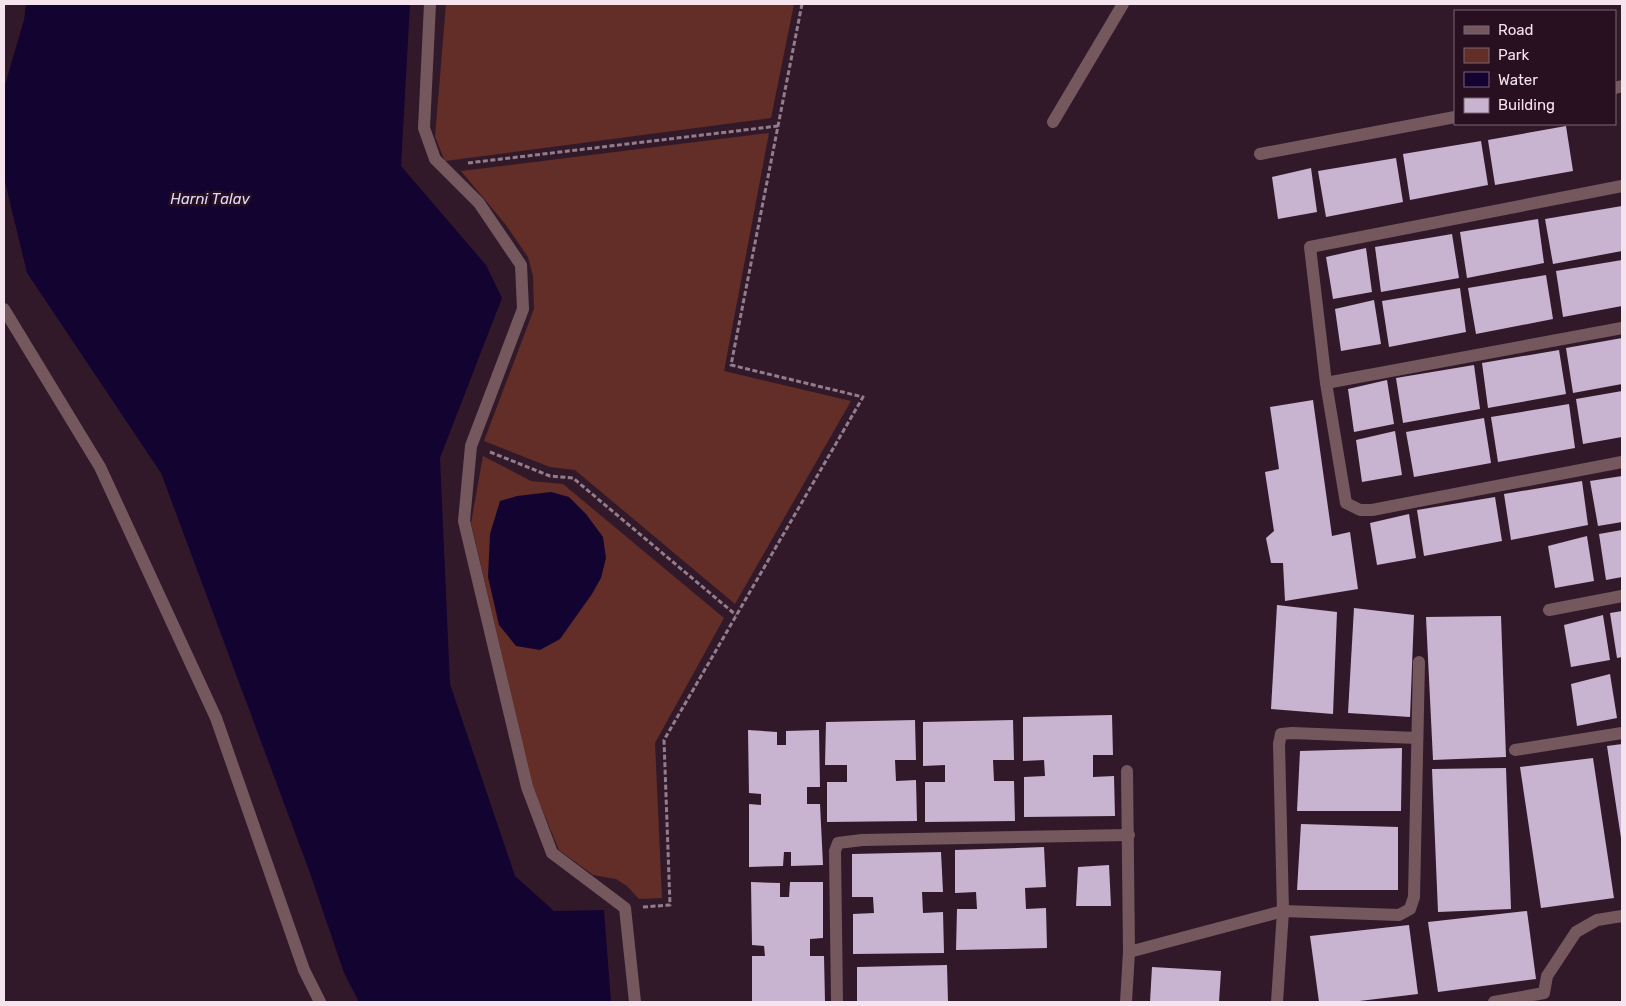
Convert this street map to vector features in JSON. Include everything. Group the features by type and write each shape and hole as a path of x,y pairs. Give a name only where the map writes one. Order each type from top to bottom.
{"street":[{"path":"430,4 424,128 435,159 479,203 521,265 524,309 470,446 464,521 527,788 552,853 624,908 635,1002"},
{"path":"1053,122 1123,4"},
{"path":"1260,154 1454,117"},
{"path":"1622,186 1310,247 1326,383 1342,489 1346,502 1360,510 1372,510 1622,462"},
{"path":"4,309 100,467 216,718 304,970 320,1002"},
{"path":"1326,383 1622,328"},
{"path":"1549,610 1622,596"},
{"path":"1129,952 1283,911 1399,915 1410,910 1414,897 1419,662"},
{"path":"1515,750 1622,733"},
{"path":"1277,1002 1283,911 1279,744 1281,734 1417,738"},
{"path":"1126,1002 1129,952 1127,771"},
{"path":"837,1002 835,852 838,843 862,840 1129,835"},
{"path":"1494,1002 1544,993 1547,976 1576,932 1597,920 1622,916"}],"path":[{"path":"624,908 670,905 664,740 862,396 731,365 802,4"},
{"path":"442,167 778,126"},
{"path":"470,446 550,476 573,478 736,615"}],"green space":[{"path":"446,4 794,4 771,118 445,161 435,137"},
{"path":"769,133 724,371 851,401 735,604 575,470 550,467 484,441 534,309 533,276 528,257 506,225 461,171"},
{"path":"483,456 531,481 563,484 724,618 655,743 662,898 639,899 627,886 616,879 593,875 559,850 532,785 471,523"}],"water":[{"name":"Harni Talav","path":"26,4 410,4 401,166 486,265 502,298 440,458 450,684 515,876 554,911 604,910 611,1002 359,1002 344,973 310,873 161,473 27,273 4,178 4,88 24,20"},
{"path":"551,492 569,497 586,514 603,537 606,558 601,578 592,594 560,639 540,650 516,646 499,625 488,577 490,534 500,501 517,496"}],"building":[{"path":"1566,126 1573,171 1495,185 1488,140"},
{"path":"1481,141 1488,185 1410,200 1403,154"},
{"path":"1396,158 1403,202 1326,217 1318,171"},
{"path":"1311,168 1317,212 1278,219 1272,177"},
{"path":"1622,206 1622,251 1553,264 1545,219"},
{"path":"1538,219 1544,263 1467,278 1460,232"},
{"path":"1452,234 1459,278 1381,292 1375,247"},
{"path":"1366,248 1372,292 1333,299 1326,257"},
{"path":"1622,260 1622,306 1563,317 1556,271"},
{"path":"1546,275 1553,319 1476,334 1468,288"},
{"path":"1460,288 1466,332 1389,347 1382,301"},
{"path":"1374,300 1381,344 1341,351 1335,309"},
{"path":"1622,338 1622,384 1573,393 1566,348"},
{"path":"1559,350 1566,394 1488,408 1482,363"},
{"path":"1474,365 1480,409 1403,423 1396,378"},
{"path":"1387,380 1394,424 1354,432 1348,389"},
{"path":"1622,391 1622,437 1583,444 1576,399"},
{"path":"1313,400 1332,536 1350,532 1358,589 1285,601 1283,563 1271,563 1266,538 1274,531 1265,472 1279,469 1270,407"},
{"path":"1569,404 1575,448 1498,462 1491,417"},
{"path":"1484,418 1491,463 1414,477 1406,432"},
{"path":"1395,431 1402,475 1362,482 1356,440"},
{"path":"1622,476 1622,522 1598,526 1590,481"},
{"path":"1582,481 1588,525 1511,540 1504,494"},
{"path":"1495,497 1502,541 1424,556 1417,510"},
{"path":"1409,514 1416,558 1377,565 1370,523"},
{"path":"1622,530 1622,577 1606,580 1599,534"},
{"path":"1587,536 1594,581 1555,588 1548,546"},
{"path":"1277,605 1337,612 1333,714 1271,709"},
{"path":"1354,608 1414,615 1410,717 1348,713"},
{"path":"1622,611 1622,657 1617,658 1610,613"},
{"path":"1603,615 1610,660 1571,667 1564,625"},
{"path":"1501,616 1506,757 1433,760 1426,617"},
{"path":"1610,674 1617,718 1577,726 1571,684"},
{"path":"1112,715 1113,755 1093,755 1093,777 1114,776 1115,816 1024,817 1024,777 1045,776 1044,760 1023,761 1023,717"},
{"path":"915,720 916,760 895,760 896,781 916,780 917,821 827,822 827,782 847,782 847,765 825,765 826,722"},
{"path":"1013,720 1014,760 993,760 994,781 1014,781 1015,821 925,822 925,782 945,782 945,765 923,766 923,722"},
{"path":"748,730 777,732 777,745 786,745 786,731 819,730 820,787 807,787 807,804 820,804 823,865 791,866 791,852 784,852 783,866 749,867 749,804 761,805 761,794 749,793"},
{"path":"1622,744 1622,838 1621,838 1607,746"},
{"path":"1402,748 1401,811 1297,811 1300,751"},
{"path":"1593,758 1614,898 1541,908 1520,767"},
{"path":"1506,768 1511,909 1438,912 1432,769"},
{"path":"1301,824 1398,827 1398,890 1297,890"},
{"path":"1044,847 1046,887 1025,888 1026,909 1046,908 1047,948 956,950 957,909 977,909 976,892 955,893 955,850"},
{"path":"941,852 943,892 922,892 923,913 943,912 944,953 853,954 853,914 874,913 873,897 852,897 852,854"},
{"path":"1109,865 1111,906 1076,906 1078,867"},
{"path":"751,882 780,883 780,897 789,897 790,882 823,882 823,938 810,939 810,956 824,956 825,1002 752,1002 752,956 765,956 764,946 752,945"},
{"path":"1527,911 1536,979 1438,992 1428,922"},
{"path":"1409,925 1418,994 1351,1002 1319,1002 1310,936"},
{"path":"947,965 948,1002 857,1002 857,967"},
{"path":"1152,967 1221,971 1219,1002 1150,1002"}]}
